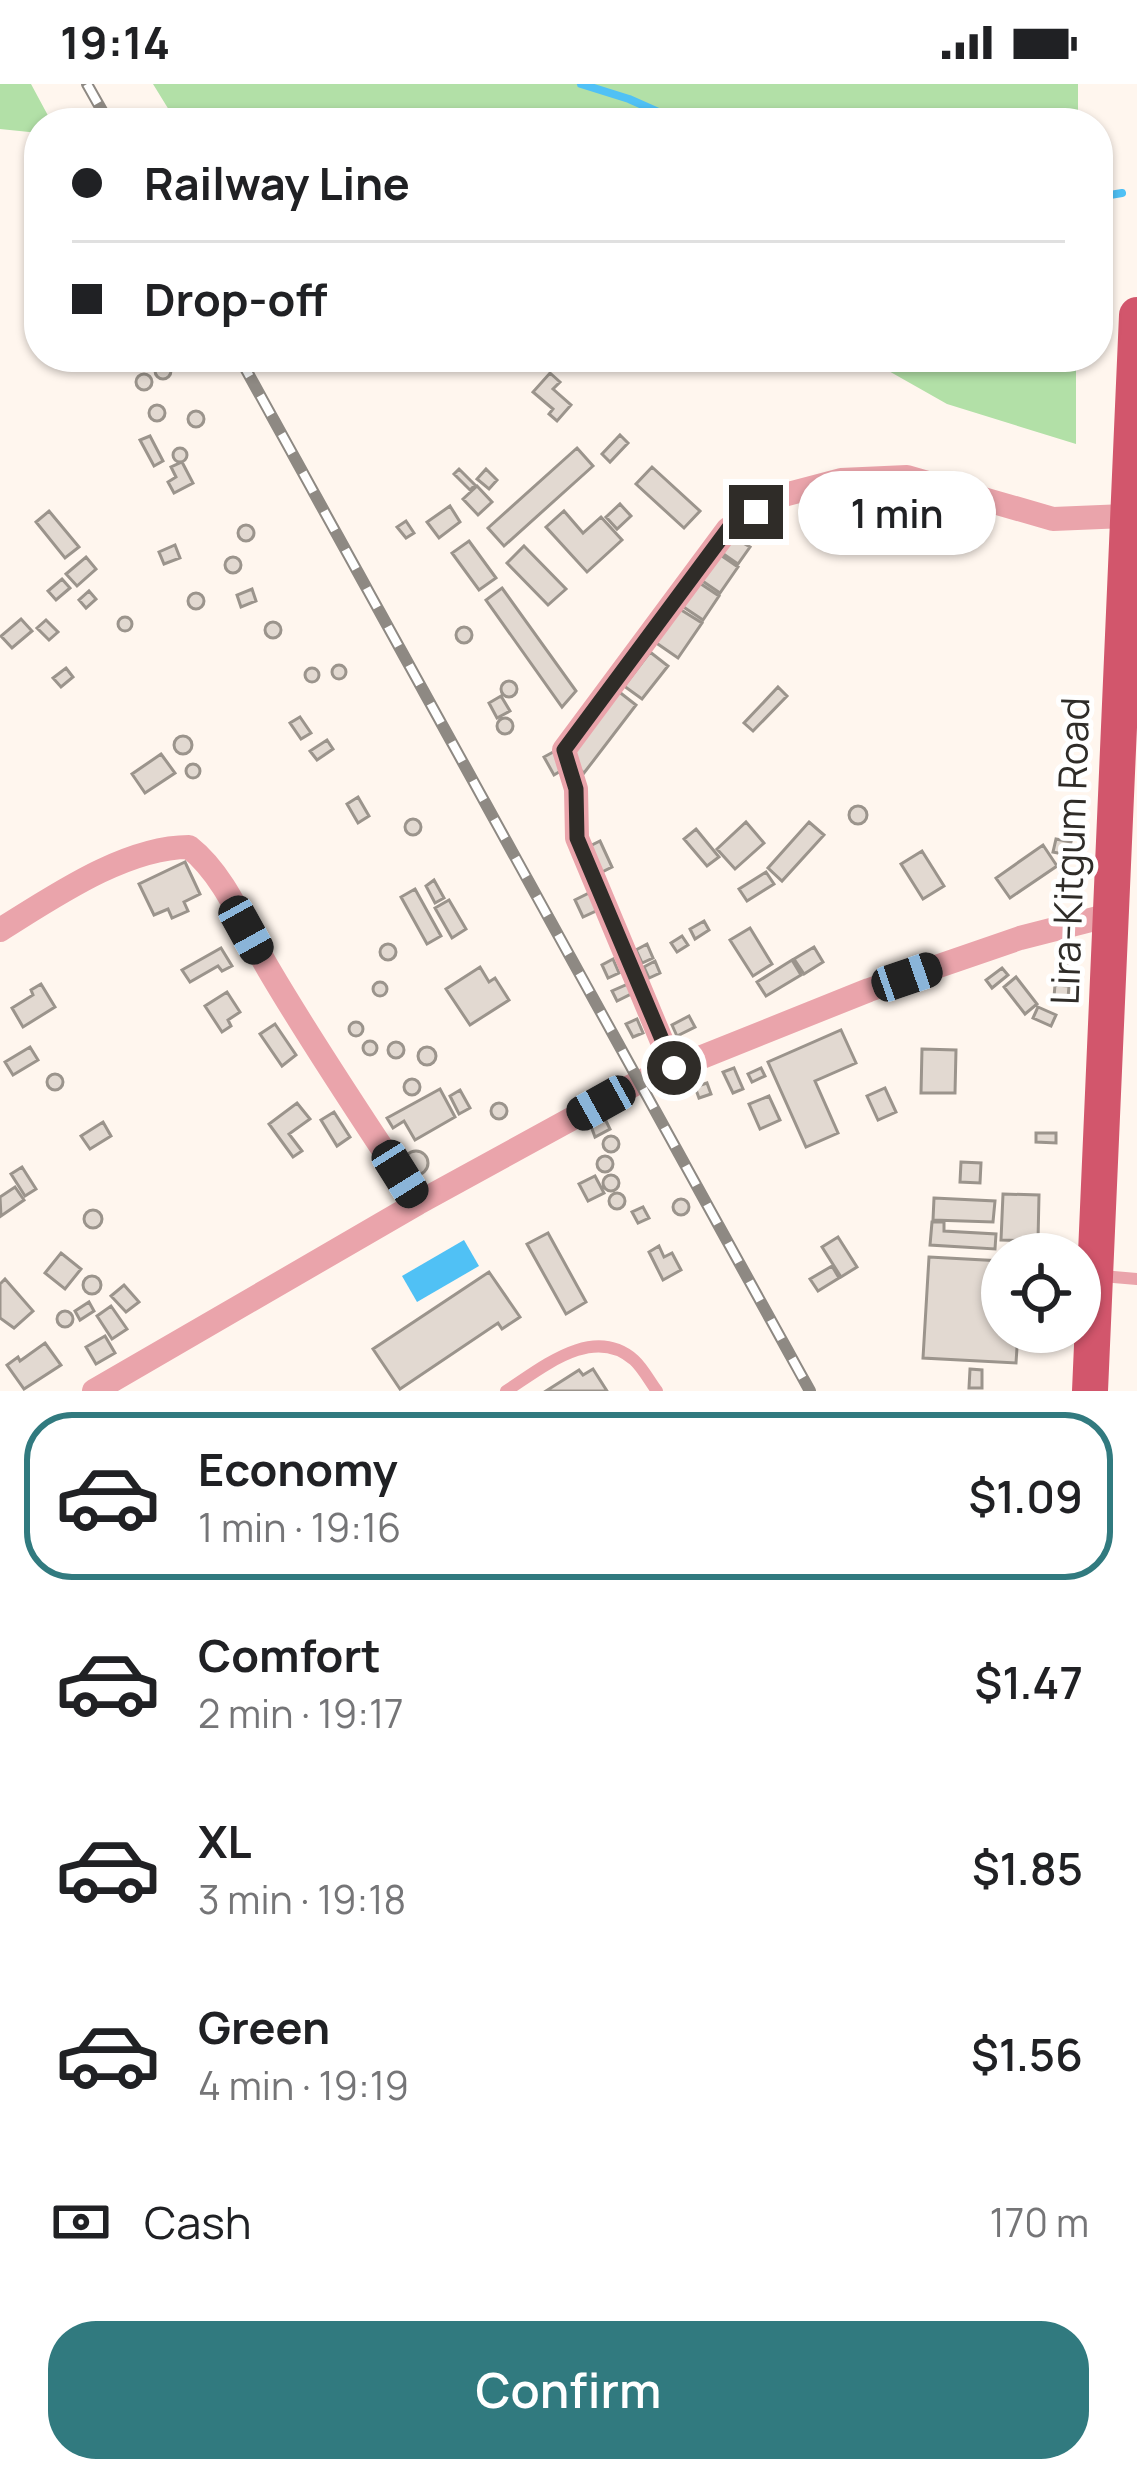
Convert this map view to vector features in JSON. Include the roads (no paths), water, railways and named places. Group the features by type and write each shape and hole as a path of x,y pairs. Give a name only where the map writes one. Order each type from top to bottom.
{"main road":[{"name":"Lira-Kitgum Road","path":"1097,1233 1137,315"},
{"name":"Lira-Kitgum Road","path":"1090,1391 1092,1353"}],"street":[{"path":"674,1068 577,838 576,789 564,750 728,529 784,495 841,480 907,477 1053,519 1125,516"},
{"path":"0,930 113,867 189,847 224,890 269,970 418,1204"},
{"path":"94,1391 637,1083 869,990 1020,938 1110,915"}],"lane":[{"path":"1101,1276 1137,1279"},
{"path":"506,1391 564,1353 605,1345 634,1360 657,1391"}],"water":[{"path":"464,1240 479,1266 417,1302 402,1276"}],"waterway":[{"path":"581,84 649,108"},
{"path":"1113,194 1122,193"}],"railway":[{"path":"87,84 101,108"},
{"path":"247,372 810,1391"}]}
